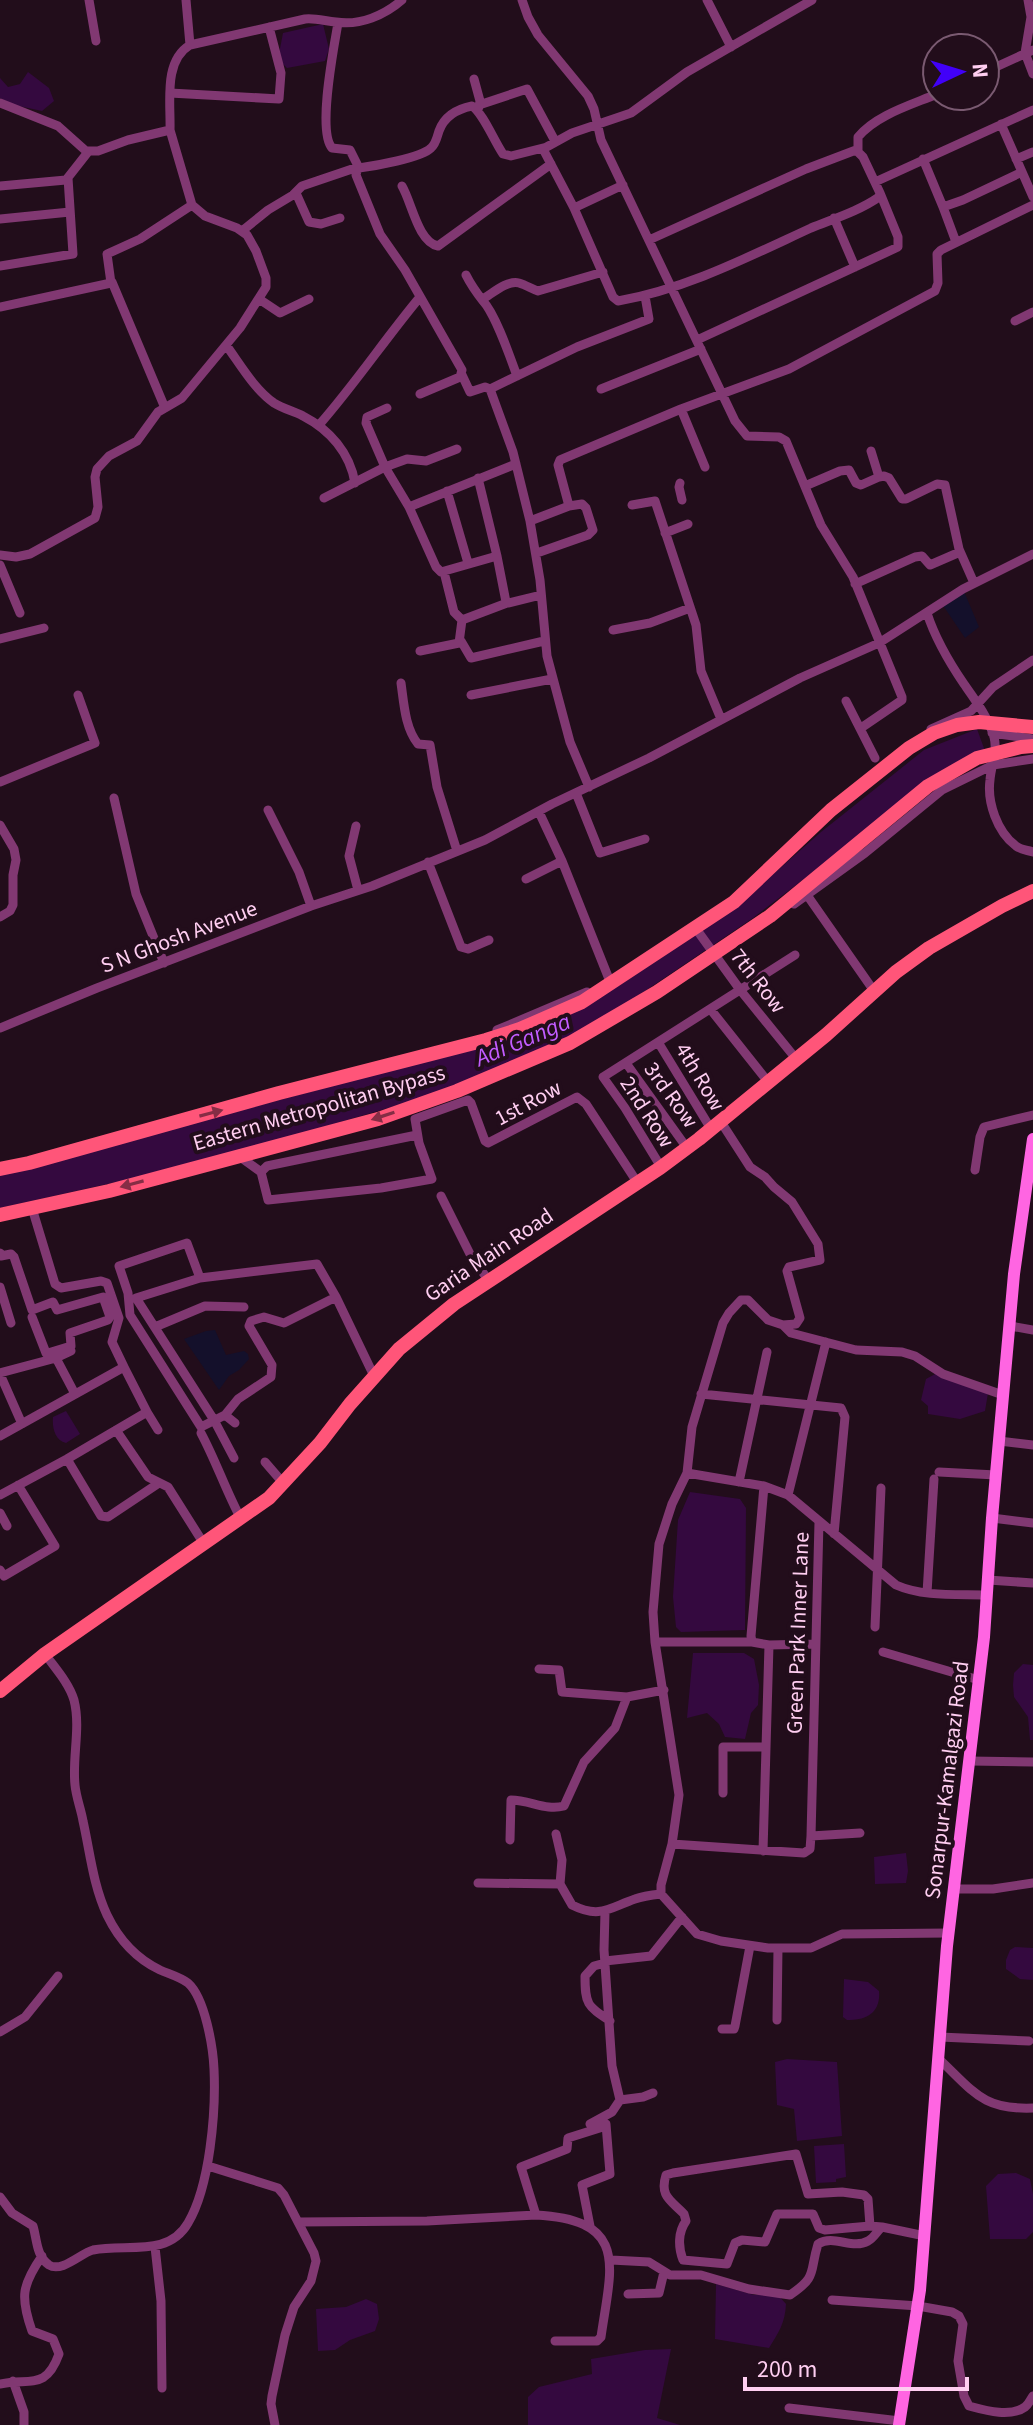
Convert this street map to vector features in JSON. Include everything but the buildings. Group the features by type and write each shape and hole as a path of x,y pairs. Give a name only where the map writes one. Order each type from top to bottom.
{"main road":[{"name":"Eastern Metropolitan Bypass","path":"0,1169 520,1029 605,989 734,902 831,810 909,748 934,733 979,722 1033,727"},
{"name":"Eastern Metropolitan Bypass","path":"0,1215 109,1191 378,1119 570,1043 657,992 770,916 928,786 951,771 977,758 1033,746"},
{"name":"Garia Main Road","path":"0,1691 45,1654 269,1498 374,1376 426,1325 687,1148 797,1060 896,972 929,948 1033,891"},
{"name":"Sonarpur-Kamalgazi Road","path":"900,2423 918,2306 949,1933 979,1680 1021,1213 1033,1139"}],"street":[{"path":"89,0 96,41"},
{"path":"186,0 190,45"},
{"path":"0,555 16,557 30,554 95,518 98,507 97,469 109,456 137,441 156,415 182,398 226,345 266,287 266,278 249,237 205,216 192,205 170,130 170,93 175,61 182,49 305,19 338,23 377,16 402,0"},
{"path":"522,0 538,35 588,96 596,124 623,185 720,393 744,435 779,437 786,441 821,525 855,584 902,699 861,728"},
{"path":"707,0 731,47"},
{"path":"474,79 486,127 503,154 511,156 543,148 596,124 631,113 673,82 812,0"},
{"path":"1028,0 1031,17 1029,52 1033,74"},
{"path":"338,23 328,92 328,142 332,148 350,150 358,167 356,175 376,226 395,253 462,370 470,392 485,387 490,389 577,347 649,319 645,296"},
{"path":"170,93 279,99 281,73 269,27"},
{"path":"1001,65 1029,52"},
{"path":"242,231 302,186 358,167 427,151 433,146 447,117 468,107 527,89 555,141"},
{"path":"479,105 493,97"},
{"path":"601,389 894,249 900,243 858,150 858,137 882,119 921,101"},
{"path":"0,103 62,129 88,152"},
{"path":"875,182 1033,110"},
{"path":"1001,124 1033,197"},
{"path":"0,266 73,254 68,178 88,152 170,130"},
{"path":"543,148 616,300 673,288 745,259 872,201 880,193"},
{"path":"649,240 806,169 858,150"},
{"path":"1016,159 1033,152"},
{"path":"923,159 956,242"},
{"path":"402,186 423,234 429,243 438,246 551,164"},
{"path":"943,207 1022,172"},
{"path":"0,186 68,178"},
{"path":"574,208 623,185"},
{"path":"296,193 309,222 321,224 340,218"},
{"path":"165,408 112,282 107,254 140,239 192,205"},
{"path":"569,506 558,465 560,460 720,393 789,369 931,294 938,283 937,254 1033,205"},
{"path":"0,219 70,212"},
{"path":"834,218 855,267"},
{"path":"483,299 510,283 538,291 603,272"},
{"path":"466,275 483,299 517,376"},
{"path":"0,307 112,282"},
{"path":"319,425 420,297"},
{"path":"259,299 280,313 309,299"},
{"path":"1015,321 1033,312"},
{"path":"226,345 265,396 276,405 319,425 331,435 340,447 355,483"},
{"path":"420,394 462,375"},
{"path":"490,389 516,464 537,553 544,641 552,679 570,742 589,787"},
{"path":"387,408 367,417 366,421 385,467 409,507 438,571 444,572 497,556"},
{"path":"681,409 705,467"},
{"path":"324,498 385,467 407,459 426,461 457,449"},
{"path":"871,451 879,477"},
{"path":"409,507 516,464"},
{"path":"805,486 849,470 856,483 861,485 879,477 889,478 902,499 937,484 945,485 960,552 974,583"},
{"path":"478,478 507,603"},
{"path":"680,483 682,500"},
{"path":"447,491 468,563"},
{"path":"632,505 655,501 698,633 701,671 721,719"},
{"path":"530,521 579,503 584,505 590,520 592,533 537,553"},
{"path":"665,533 688,524"},
{"path":"855,584 915,557 922,556 930,565 960,552"},
{"name":"S N Ghosh Avenue","path":"0,1028 485,840 800,678 879,643 974,583 1033,554"},
{"path":"0,565 20,613"},
{"path":"444,572 454,612 462,620"},
{"path":"462,620 507,603 541,595"},
{"path":"613,630 650,623 690,608"},
{"path":"927,613 947,657 978,704 992,733 995,744 989,782 992,810 1013,844 1033,852"},
{"path":"462,620 461,641 471,658 544,641"},
{"path":"0,639 44,628"},
{"path":"420,651 452,646 461,641"},
{"path":"455,1048 581,995 609,979 740,889 823,811 899,749 941,723 960,717 978,704 993,687 1033,660"},
{"path":"471,695 552,679"},
{"path":"401,683 405,713 415,740 418,744 430,745 437,787 457,851"},
{"path":"0,782 94,744 96,739 78,695"},
{"path":"846,701 875,758"},
{"path":"992,733 1033,739"},
{"path":"450,1093 458,1095 577,1045 617,1022 807,895 865,853 942,790 993,765 1033,759"},
{"path":"576,793 600,853 645,839"},
{"path":"114,798 136,894 164,963"},
{"path":"268,810 299,872 311,906"},
{"path":"539,812 609,979"},
{"path":"0,825 14,849 16,860 13,905 0,917"},
{"path":"356,826 349,856 358,890"},
{"path":"526,879 562,861"},
{"path":"428,862 461,947 468,949 489,940"},
{"path":"807,895 874,991"},
{"name":"7th Row","path":"691,923 797,1060"},
{"path":"626,1063 795,955"},
{"path":"711,1010 769,1083"},
{"name":"4th Row","path":"658,1042 716,1126 750,1167 792,1202 818,1244 820,1260 789,1267 787,1271 800,1318 796,1324 783,1325"},
{"name":"2nd Row","path":"626,1063 603,1077 661,1167"},
{"name":"3rd Row","path":"626,1063 687,1148"},
{"name":"1st Row","path":"417,1135 415,1119 418,1116 469,1100 487,1143 490,1143 577,1097 586,1104 637,1182"},
{"path":"975,1170 984,1127 1033,1115"},
{"path":"239,1156 261,1172 268,1200 432,1179 417,1135 267,1166 261,1172"},
{"path":"441,1196 471,1256 489,1281"},
{"path":"32,1208 55,1284 61,1288 101,1281 107,1283 119,1318 112,1342 158,1430"},
{"path":"200,1278 187,1243 119,1266 128,1293 130,1315 201,1427 225,1415 238,1399 271,1377 272,1365 249,1326 251,1321 264,1317 284,1323 336,1297"},
{"path":"0,1255 11,1254 14,1257 32,1310 53,1302 57,1310 103,1297 110,1317 70,1333 71,1346 48,1353 32,1317"},
{"path":"234,1458 214,1420 136,1298 200,1278 317,1264 374,1376"},
{"path":"0,1287 11,1323"},
{"path":"734,1291 741,1300"},
{"path":"949,1933 842,1934 811,1948 750,1946 697,1934 661,1894 679,1795 655,1642 653,1612 659,1544 672,1504 687,1473 692,1427 723,1323 734,1305 741,1300 748,1300 768,1320 783,1325 791,1333 856,1350 902,1352 915,1356 943,1374 1003,1395"},
{"path":"155,1327 205,1306 244,1307"},
{"path":"1010,1326 1033,1330"},
{"path":"788,1495 826,1342"},
{"path":"22,1424 0,1374 76,1349"},
{"path":"739,1482 767,1352"},
{"path":"56,1358 75,1394"},
{"path":"0,1436 124,1367"},
{"path":"701,1394 834,1406 844,1411 834,1534"},
{"path":"0,1495 147,1412"},
{"path":"225,1415 235,1423"},
{"path":"116,1430 148,1477 168,1487 204,1544"},
{"path":"201,1433 241,1519"},
{"path":"999,1441 1033,1445"},
{"path":"67,1459 101,1516 108,1517 159,1483"},
{"path":"265,1462 284,1484"},
{"path":"687,1473 764,1486 788,1495 819,1522"},
{"path":"927,1593 936,1476 996,1475"},
{"path":"0,1570 4,1576 55,1546 18,1485"},
{"path":"752,1642 764,1486"},
{"path":"875,1627 881,1488"},
{"path":"0,1513 7,1526"},
{"path":"992,1518 1033,1523"},
{"name":"Green Park Inner Lane","path":"819,1522 896,1585 927,1593 986,1595"},
{"name":"Green Park Inner Lane","path":"811,1836 819,1522"},
{"path":"988,1580 1033,1583"},
{"path":"655,1642 815,1644"},
{"path":"763,1851 769,1645"},
{"path":"883,1652 979,1680"},
{"path":"0,2197 12,2213 33,2226 38,2250 47,2264 59,2266 94,2250 155,2247 176,2236 189,2223 208,2166 214,2067 205,2016 187,1982 137,1956 120,1940 105,1911 93,1872 75,1785 77,1716 73,1698 45,1654"},
{"path":"539,1669 559,1670 562,1692 627,1697 664,1690"},
{"path":"510,1840 511,1800 548,1808 564,1806 584,1762 615,1728 627,1697"},
{"path":"723,1793 723,1747 766,1747"},
{"path":"970,1761 1033,1762"},
{"path":"672,1844 808,1852 811,1836 860,1833"},
{"path":"556,1834 562,1860 560,1884 572,1905 586,1911 605,1912 636,1898 661,1894"},
{"path":"478,1883 560,1884"},
{"path":"954,1889 993,1889 1033,1883"},
{"path":"536,2215 521,2167 567,2149 568,2138 606,2121 620,2100 613,2076 605,1962 605,1912"},
{"path":"610,2021 592,2009 585,1999 585,1976 594,1966 605,1962 651,1956 682,1917"},
{"path":"722,2029 734,2029 750,1946"},
{"path":"777,2020 778,1948"},
{"path":"0,2032 25,2017 58,1976"},
{"path":"940,2037 1029,2041"},
{"path":"940,2060 989,2103 1000,2107 1033,2108"},
{"path":"620,2100 653,2093"},
{"path":"590,2124 606,2121"},
{"path":"555,2341 600,2340 611,2260 602,2239 590,2226 582,2185 610,2174 606,2121"},
{"path":"808,2214 808,2194 796,2154 673,2173 666,2175 664,2181 667,2200 684,2214 686,2221 679,2238 683,2260 727,2264 735,2243 742,2240 765,2242 777,2214 808,2214 813,2214 819,2228 825,2230 870,2226 925,2236"},
{"path":"208,2166 278,2188 314,2253 315,2268 311,2281 294,2307 285,2335 271,2404 275,2425"},
{"path":"808,2194 842,2192 864,2195 868,2199 870,2226"},
{"path":"298,2222 427,2221 536,2215 590,2226"},
{"path":"611,2260 649,2262 670,2275 701,2275 749,2289 790,2295 810,2279 818,2244 822,2241 861,2243 870,2240 882,2227"},
{"path":"155,2247 161,2301 162,2388"},
{"path":"0,2384 40,2381 54,2369 59,2354 53,2339 32,2331 26,2315 23,2290 42,2256"},
{"path":"628,2294 659,2293 664,2272"},
{"path":"832,2300 918,2306 952,2312 959,2316 963,2324 958,2361 964,2396 969,2406 1008,2412 1025,2407 1033,2396"},
{"path":"13,2381 24,2412 24,2425"},
{"path":"789,2408 900,2423"}],"shaded area":[{"path":"963,589 979,627 965,638 942,604"},
{"path":"215,1330 226,1355 244,1351 249,1359 229,1376 219,1390 184,1339"}],"water":[{"path":"323,24 329,49 325,61 287,68 278,59 283,33"},
{"path":"28,72 49,88 54,101 42,111 14,105 0,98 0,78 8,87 20,84"},
{"name":"Adi Ganga","path":"977,729 985,751 842,850 753,918 645,991 565,1040 453,1089 121,1181 0,1208 0,1175 462,1051 563,1015 620,985 736,907 821,832 924,750"},
{"path":"937,1373 988,1393 985,1411 960,1419 928,1414 928,1406 921,1400 926,1379"},
{"path":"66,1411 80,1434 66,1443 57,1436 53,1417"},
{"path":"690,1492 740,1499 746,1508 745,1630 681,1632 676,1627 673,1597 678,1520"},
{"path":"693,1653 744,1653 754,1659 759,1685 758,1705 751,1713 745,1739 725,1737 719,1724 707,1713 687,1718"},
{"path":"1023,1664 1033,1665 1033,1740 1030,1740 1028,1717 1014,1697 1014,1673"},
{"path":"906,1853 906,1883 875,1884 874,1857"},
{"path":"1015,1947 1033,1948 1033,1980 1020,1979 1006,1969 1010,1950"},
{"path":"844,1979 868,1982 879,1991 878,2005 871,2014 854,2020 843,2017"},
{"path":"787,2059 837,2062 842,2136 797,2141 794,2109 777,2105 775,2062"},
{"path":"844,2144 846,2177 836,2179 836,2182 816,2183 814,2146"},
{"path":"1016,2173 1030,2179 1033,2232 1026,2239 990,2239 986,2186 998,2174"},
{"path":"716,2284 754,2295 778,2295 786,2304 781,2327 769,2348 715,2339"},
{"path":"366,2299 377,2304 379,2319 375,2331 350,2340 335,2350 318,2351 316,2309 346,2307"},
{"path":"671,2349 657,2418 680,2425 528,2425 528,2397 539,2387 592,2374 591,2359"}]}
